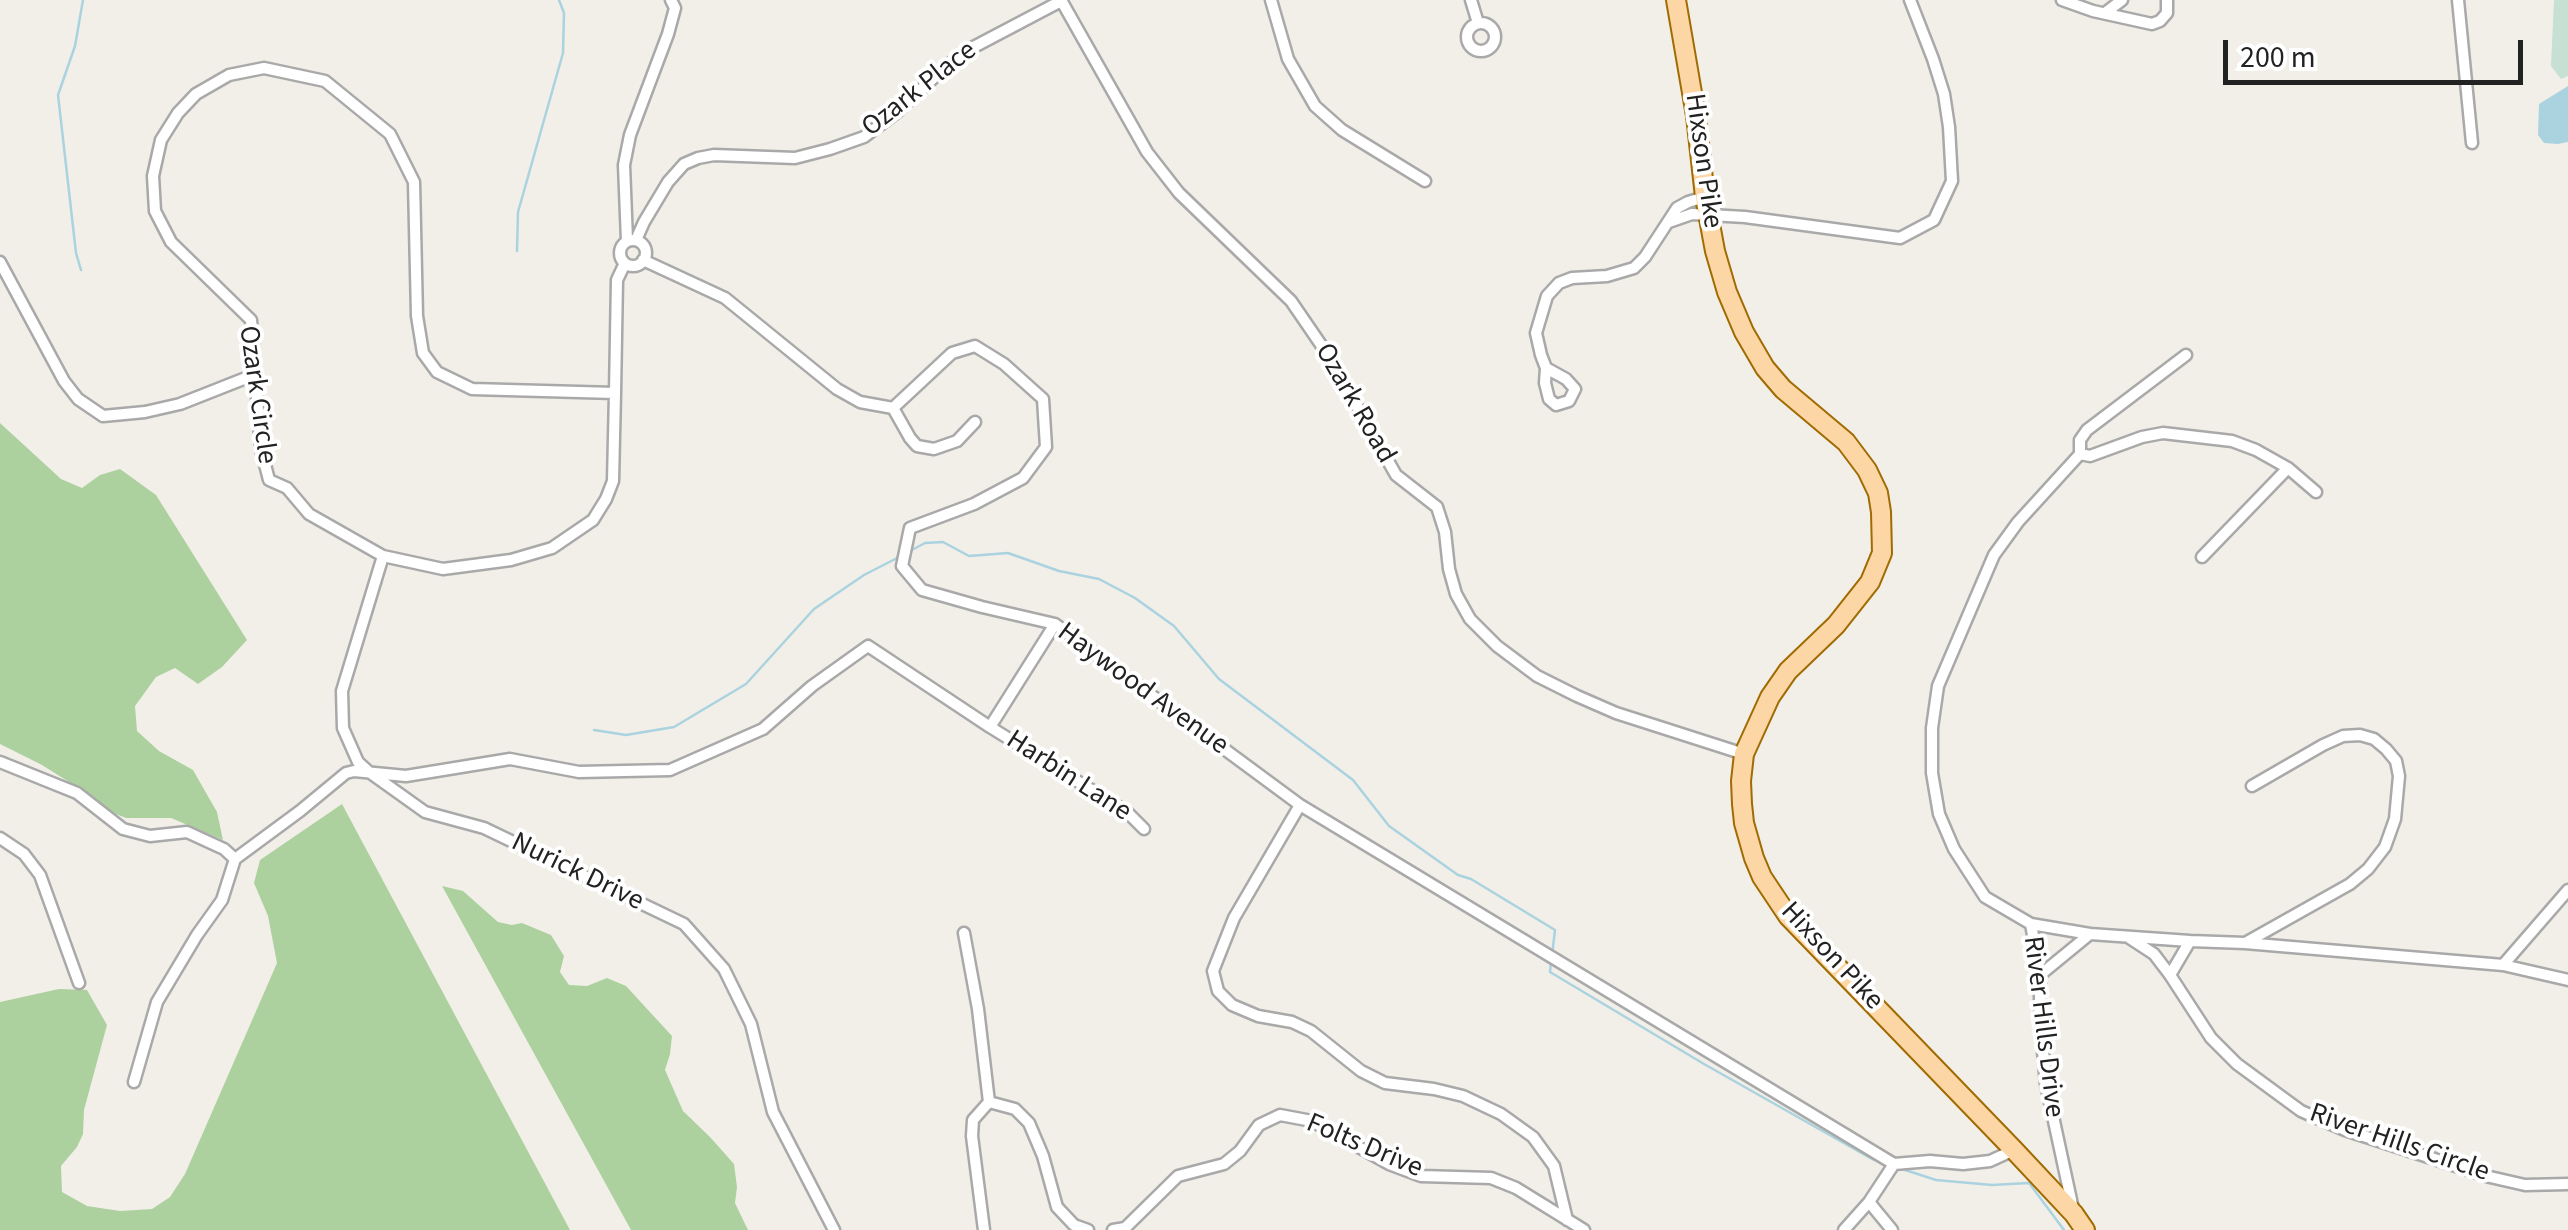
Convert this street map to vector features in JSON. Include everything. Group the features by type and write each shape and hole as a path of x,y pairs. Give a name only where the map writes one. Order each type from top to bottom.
{"main road":[{"name":"Hixson Pike","path":"1676,0 1714,251 1727,292 1764,368 1846,442 1868,470 1882,512 1882,553 1870,582 1852,607 1788,671 1770,696 1744,754 1744,823 1762,877 1782,907 2079,1222"}],"street":[{"path":"631,241 624,165 630,134 668,34 675,8 671,0"},
{"path":"1271,0 1288,58 1315,106 1342,130 1425,181"},
{"path":"1471,0 1478,23"},
{"path":"1546,368 1536,333 1547,296 1559,283 1572,278 1607,276 1634,268 1682,205 1900,238 1934,220 1952,181 1949,127 1944,94 1910,0"},
{"path":"2062,0 2152,24 2167,13 2167,0"},
{"path":"2104,14 2122,0"},
{"path":"2458,0 2472,143"},
{"name":"Ozark Place","path":"631,241 684,164 714,155 794,158 864,137 968,50 1061,1"},
{"name":"Ozark Road","path":"1061,1 1147,152 1179,193 1291,300 1328,354 1396,475 1438,508 1456,594 1470,619 1497,646 1537,676 1577,696 1616,713 1744,754"},
{"name":"Ozark Circle","path":"616,392 472,389 437,372 422,353 417,316 414,182 390,134 325,81 264,68 229,75 196,94 161,140 153,176 155,211 172,242 250,320 261,449 270,480 287,488 308,514 383,556 443,568 511,560 552,548 592,520 613,481 616,392 617,280 624,263"},
{"path":"1669,222 1707,206"},
{"path":"631,241 644,248 644,260"},
{"path":"631,241 620,252 624,263 632,266 644,260"},
{"path":"644,260 725,298 837,389 860,402 893,408 917,446 934,449 957,441 975,422"},
{"path":"0,262 64,381 78,399 103,416 180,404 256,374"},
{"name":"Haywood Avenue","path":"893,408 952,354 975,346 1004,364 1043,399 1046,447 1024,478 974,504 910,528 902,566 922,590 1055,624 1300,805 1894,1164"},
{"name":"River Hills Drive","path":"2079,1222 2046,1084 2040,1032 2040,975 2031,924 1986,897 1954,849 1940,814 1932,773 1932,728 1938,686 1994,556 2018,522 2080,454 2080,440 2086,430 2186,355"},
{"path":"2080,454 2090,456 2163,433 2232,442 2288,468 2316,492"},
{"path":"2202,557 2288,468"},
{"name":"Nurick Drive","path":"383,556 342,691 343,728 358,762 425,812 484,828 684,924 724,969 751,1024 773,1112 834,1230"},
{"path":"990,727 1055,624"},
{"name":"Harbin Lane","path":"368,772 406,776 510,759 579,772 670,770 762,728 868,646 1127,812 1144,829"},
{"path":"2246,943 2350,884 2368,869 2385,847 2395,819 2399,776 2396,761 2374,739 2343,736 2252,786"},
{"path":"0,762 77,793 123,829 150,836 186,832 224,849 235,859"},
{"path":"134,1082 158,1002 222,900 235,859 346,773 368,772"},
{"path":"1300,805 1234,918 1213,971 1218,991 1245,1011 1311,1030 1361,1071 1385,1083 1464,1096 1501,1114 1533,1137 1554,1166 1567,1220"},
{"path":"0,838 24,854 40,876 79,983"},
{"path":"2503,965 2568,890"},
{"path":"2031,924 2090,934 2503,965 2568,980"},
{"path":"964,933 989,1102 974,1120 972,1136 984,1230"},
{"path":"2040,975 2090,934"},
{"name":"River Hills Circle","path":"2128,937 2154,954 2211,1038 2247,1073 2300,1111 2344,1130 2490,1177 2526,1186 2568,1184"},
{"path":"2170,975 2190,941"},
{"path":"989,1102 1015,1109 1029,1123 1057,1207 1074,1226 1088,1230"},
{"name":"Folts Drive","path":"1113,1230 1125,1228 1178,1176 1224,1164 1259,1126 1280,1115 1312,1122 1389,1164 1421,1176 1491,1178 1516,1188 1584,1230"},
{"path":"1844,1230 1869,1202 1894,1164 1964,1164 1990,1160 2014,1150"},
{"path":"1869,1202 1892,1230"}],"green space":[{"path":"2554,0 2568,0 2568,76 2561,79 2551,66"},
{"path":"0,423 61,479 82,488 100,475 120,469 156,495 247,640 222,667 198,684 175,668 156,677 135,706 137,731 159,751 193,770 217,812 223,840 171,818 126,818 101,808 77,787 0,744"},
{"path":"342,804 570,1230 0,1230 0,1002 59,989 87,990 107,1025 84,1110 83,1134 61,1166 62,1192 87,1206 120,1211 152,1209 170,1197 185,1174 277,963 268,916 254,883 260,860"},
{"path":"442,886 463,891 498,922 522,923 551,935 564,956 560,972 569,985 587,986 607,978 626,986 672,1036 665,1070 683,1111 734,1164 735,1203 748,1230 631,1230"}],"water":[{"path":"2568,86 2568,142 2544,143 2538,135 2539,104"}],"waterway":[{"path":"81,270 58,95 75,46 83,0"},
{"path":"517,251 518,212 563,53 564,13 559,0"},
{"path":"908,552 925,543 943,542 969,556 1008,553 1059,571 1099,579 1135,598 1174,626 1219,679 1353,780 1389,826 1458,875 1555,930 1552,955"},
{"path":"594,730 626,735 674,727 746,684 814,609 864,575 901,556"},
{"path":"1551,963 1550,972 1704,1064 1882,1162"},
{"path":"1899,1168 1936,1180 1992,1185 2029,1183 2064,1230"}]}
